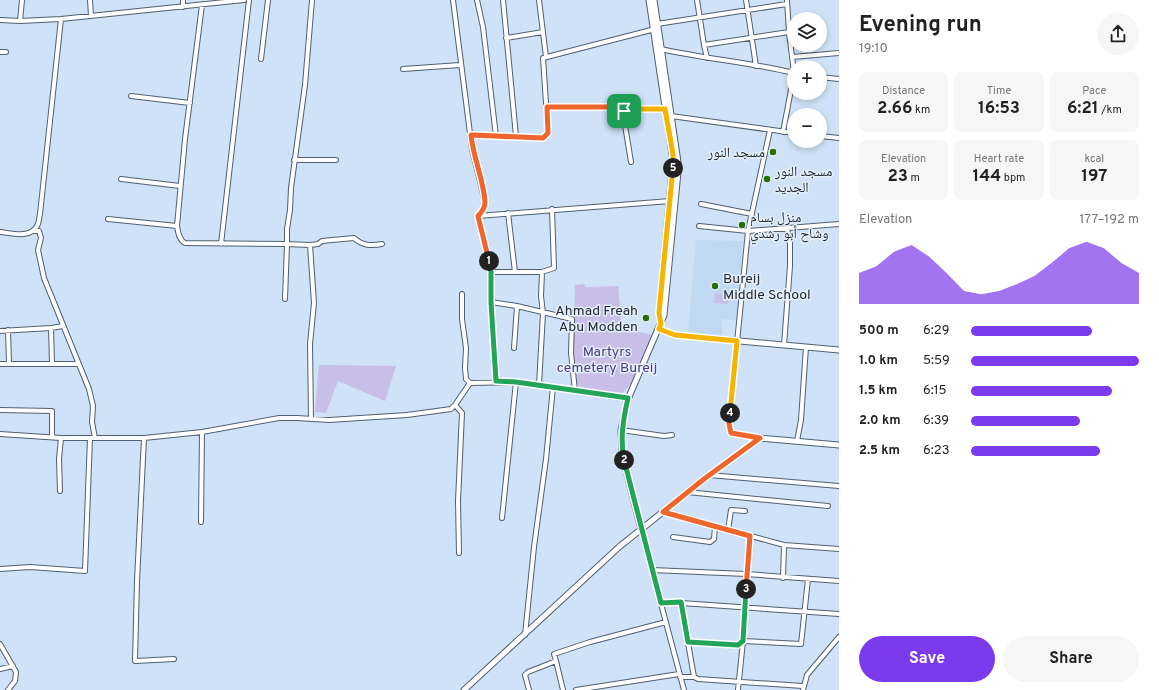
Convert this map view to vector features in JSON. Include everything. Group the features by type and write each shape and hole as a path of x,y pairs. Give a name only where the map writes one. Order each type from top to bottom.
{"street":[{"path":"20,21 22,0"},
{"path":"90,0 91,16"},
{"path":"183,0 183,7"},
{"path":"0,20 20,21 61,19 244,0"},
{"path":"221,244 249,0"},
{"path":"261,59 268,0"},
{"path":"285,299 287,229 294,160 305,85 312,0"},
{"path":"453,0 472,149 482,185 485,203 483,210 478,216"},
{"path":"477,0 483,27 496,136"},
{"path":"503,0 516,136"},
{"path":"539,0 546,57"},
{"path":"649,0 661,49 673,160 672,201 664,315 628,398 621,430 622,450 641,529 684,690"},
{"path":"654,0 656,28 667,109 671,116 678,162 672,201"},
{"path":"697,0 707,58"},
{"path":"746,0 756,66"},
{"path":"471,135 543,138 548,133 543,58 700,17 748,10 787,2 788,12"},
{"path":"202,5 180,186 177,226 182,241 185,243 310,245 318,244 322,241 354,238 360,243 366,245 371,246 382,244"},
{"path":"0,232 24,234 34,231 38,226 61,19"},
{"path":"506,38 543,32"},
{"path":"704,46 787,32"},
{"path":"661,49 690,56 787,71"},
{"path":"0,52 6,52"},
{"path":"791,52 792,60"},
{"path":"792,57 839,53"},
{"path":"403,69 460,64"},
{"path":"827,78 839,79"},
{"path":"131,96 190,103"},
{"path":"783,132 789,100"},
{"path":"547,107 618,107 624,111"},
{"path":"624,111 629,109 667,109"},
{"path":"624,111 623,113 631,162"},
{"path":"671,116 787,132"},
{"path":"770,130 748,231 729,424 731,433 760,438 839,445"},
{"path":"827,137 839,138"},
{"path":"294,160 336,160"},
{"path":"122,179 180,186"},
{"path":"478,216 552,209 672,201"},
{"path":"701,204 752,214"},
{"path":"491,272 542,272 554,268 552,209"},
{"path":"508,213 515,272"},
{"path":"478,216 491,272 491,302 496,381"},
{"path":"108,219 177,226"},
{"path":"699,226 748,231 839,224"},
{"path":"784,344 790,266 790,243 787,229"},
{"path":"34,231 38,231 40,235 38,250 44,278 89,389 93,406 92,422 95,438"},
{"path":"310,245 314,303 310,344 311,419"},
{"path":"539,385 543,313 541,296 542,272"},
{"path":"462,294 462,319 466,348 465,368 466,379 470,383"},
{"path":"491,302 517,306 572,319 571,353 575,391"},
{"path":"514,348 517,306"},
{"path":"0,331 63,326"},
{"path":"660,326 675,335 839,350"},
{"path":"51,328 52,363"},
{"path":"8,330 9,364"},
{"path":"798,441 801,420 806,347"},
{"path":"0,364 79,364"},
{"path":"470,383 496,381 516,382 628,398"},
{"path":"502,518 516,382"},
{"path":"0,434 62,438 144,438 202,432 278,418 329,420 407,415 451,408 455,406 470,383"},
{"path":"525,635 553,387"},
{"path":"455,406 462,413 458,501 459,553"},
{"path":"0,410 52,411 52,437"},
{"path":"621,430 664,436 672,435"},
{"path":"201,522 202,432"},
{"path":"60,492 59,459 62,438"},
{"path":"0,568 30,567 85,571 90,438"},
{"path":"144,438 137,581 135,661 174,659"},
{"path":"464,690 490,664 525,635 641,529 760,438"},
{"path":"710,475 839,486"},
{"path":"688,492 828,506"},
{"path":"728,530 731,510 745,512"},
{"path":"663,512 784,545 839,549"},
{"path":"673,537 710,542 714,539 715,527"},
{"path":"738,690 746,607 746,574 750,536"},
{"path":"783,578 784,545"},
{"path":"652,570 746,574 808,580 839,581"},
{"path":"688,642 738,645 743,641 801,644 808,580"},
{"path":"661,603 681,602 839,614"},
{"path":"681,602 694,677"},
{"path":"563,690 554,654 590,642 666,622"},
{"path":"576,690 680,675 698,679 803,688 807,675 839,636"},
{"path":"0,644 16,672 15,681 8,690"},
{"path":"529,690 525,675 528,672 556,661"},
{"path":"0,669 13,666"}],"shaded area":[{"name":"Bureij Middle School","path":"696,240 743,241 736,320 722,319 722,337 688,334"}],"green space":[{"name":"Martyrs cemetery Bureij","path":"584,284 586,287 618,286 622,328 653,335 636,376 631,384 619,395 582,389 577,384 574,374 573,356 575,285"},
{"path":"715,293 729,295 728,304 714,303"},
{"path":"319,365 396,366 385,401 338,381 326,413 315,412"}],"place":[{"name":"مسجد النور","path":"773,152"},
{"name":"مسجد النور الجديد","path":"767,179"},
{"name":"منزل بسام وشاح أبو رشدي","path":"742,225"},
{"name":"Bureij Middle School","path":"715,286"},
{"name":"Ahmad Freah Abu Modden","path":"646,318"}],"route":[{"path":"547,107 618,107 624,111 629,109 665,109 673,154 659,313 661,324 659,329 675,335 737,341 729,424 731,433 760,438 704,479 663,512 750,536 746,574 746,607 743,641 738,645 688,642 681,602 661,603 622,450 621,430 628,398 516,382 496,381 491,302 491,272 478,216 482,212 485,203 482,185 472,149 471,135 543,138 548,133 547,107"}]}
